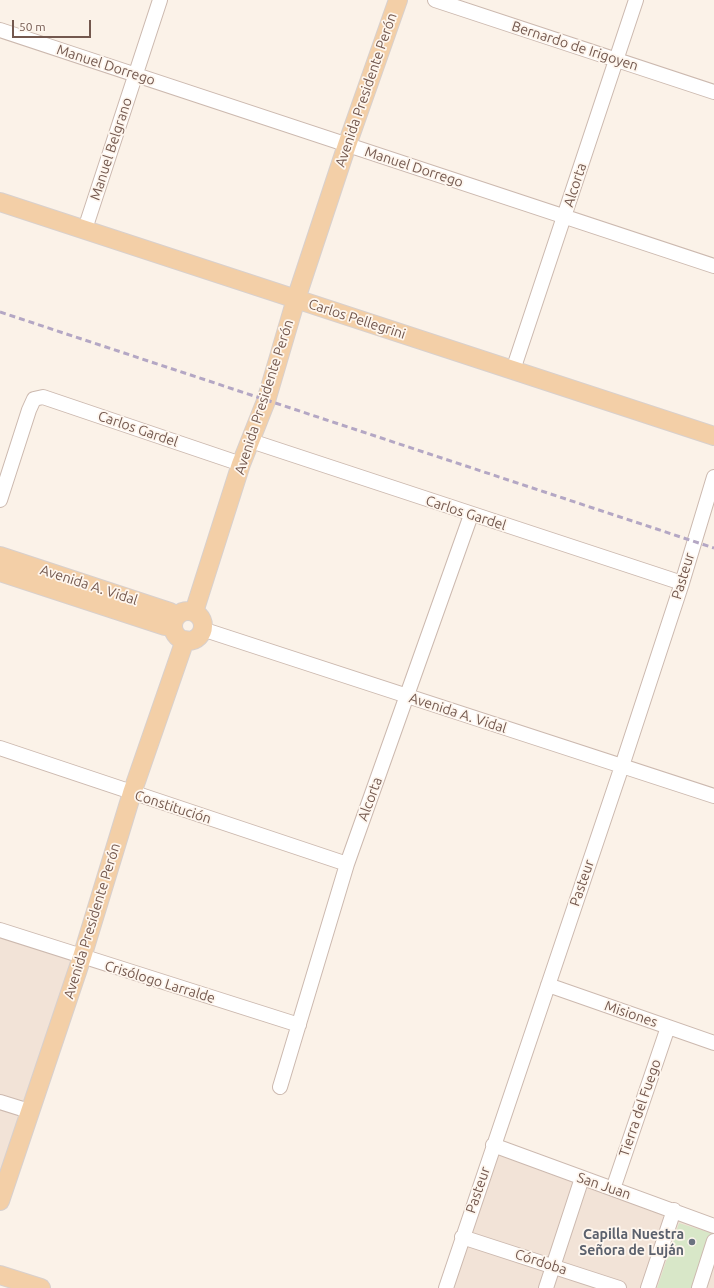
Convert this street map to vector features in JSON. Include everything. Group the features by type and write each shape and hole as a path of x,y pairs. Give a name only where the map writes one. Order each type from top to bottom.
{"main road":[{"name":"Avenida Presidente Perón","path":"194,612 241,464 266,401 296,299 347,144 398,0"},
{"name":"Carlos Pellegrini","path":"0,202 714,436"},
{"name":"Avenida A. Vidal","path":"0,556 170,612 175,622 165,626 0,572"},
{"path":"186,611 194,612 201,619 202,629 196,638 185,640 176,635 175,622 186,611"},
{"name":"Avenida Presidente Perón","path":"0,1201 82,957 132,793 185,640"},
{"path":"0,1275 41,1288"},
{"path":"0,1286 8,1288"}],"street":[{"name":"Manuel Belgrano","path":"85,229 160,0"},
{"name":"Bernardo de Irigoyen","path":"435,0 714,92"},
{"name":"Alcorta","path":"513,370 636,0"},
{"name":"Manuel Dorrego","path":"0,30 714,266"},
{"name":"Carlos Gardel","path":"0,500 29,410 34,400 43,396 241,464"},
{"name":"Carlos Gardel","path":"251,442 470,515 682,583"},
{"name":"Pasteur","path":"446,1288 622,766 682,583 714,477"},
{"name":"Alcorta","path":"280,1087 347,864 470,515"},
{"name":"Avenida A. Vidal","path":"202,629 714,796"},
{"name":"Constitución","path":"0,748 347,864"},
{"name":"Crisólogo Larralde","path":"0,930 299,1025"},
{"name":"Misiones","path":"548,985 714,1043"},
{"name":"Tierra del Fuego","path":"613,1189 668,1027"},
{"path":"0,1102 29,1111"},
{"name":"San Juan","path":"493,1146 674,1210 714,1226"},
{"path":"546,1288 582,1178"},
{"path":"648,1288 674,1210"},
{"name":"Córdoba","path":"462,1237 619,1288"},
{"path":"699,1288 714,1241"}],"shaded area":[{"path":"0,930 82,957 0,1174"},
{"path":"493,1145 714,1221 714,1288 446,1288"}],"green space":[{"path":"679,1223 711,1233 693,1288 657,1288"}],"railway":[{"path":"0,312 714,548"}],"place":[{"name":"Capilla Nuestra Señora de Luján","path":"692,1242"}]}
